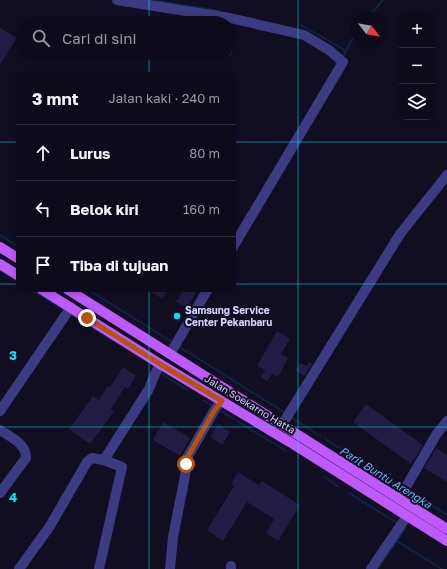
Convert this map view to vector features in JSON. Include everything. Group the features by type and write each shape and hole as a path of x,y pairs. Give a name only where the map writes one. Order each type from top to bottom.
{"main road":[{"path":"0,247 16,257"},
{"path":"0,264 16,274"},
{"name":"Jalan Soekarno Hatta","path":"45,292 70,310 218,405 293,444 403,522 447,541"},
{"name":"Jalan Soekarno Hatta","path":"72,292 447,529"}],"street":[{"path":"117,0 217,16"},
{"path":"236,20 304,35 329,50 340,60 236,242"},
{"path":"282,425 400,234 447,175"},
{"path":"170,354 206,292"},
{"path":"0,411 70,310"},
{"path":"104,460 147,392 159,367"},
{"path":"170,569 173,537 185,476 186,461 218,405"},
{"path":"399,499 436,435 447,421"},
{"path":"0,430 24,446 26,458 0,493"},
{"path":"19,569 50,526 89,460 92,458 104,460 122,467 99,569"},
{"path":"371,569 403,522"}],"building":[{"path":"0,28 16,37 16,40 0,64"},
{"path":"152,292 166,292 162,299"},
{"path":"182,292 196,292 187,308 176,302"},
{"path":"277,331 290,339 281,354 288,358 278,377 272,374 267,381 261,377 265,370 257,366"},
{"path":"309,362 312,364 304,377 295,370 300,363 306,366"},
{"path":"123,367 136,376 128,389 125,387 111,409 114,411 90,444 69,429 93,396 99,400 108,386 110,387"},
{"path":"366,404 423,445 411,464 353,422"},
{"path":"163,422 190,438 180,456 153,440"},
{"path":"218,424 230,432 222,445 210,437"},
{"path":"436,448 447,455 447,482 424,468"},
{"path":"238,472 259,485 262,481 300,505 278,541 266,533 274,519 247,502 223,541 207,530 234,486 231,484"}],"waterway":[{"path":"151,0 220,11"},
{"path":"372,12 383,0"},
{"path":"301,25 345,50"},
{"path":"342,58 351,42"},
{"name":"Parit Buntu Arengka","path":"0,235 16,245"},
{"name":"Parit Buntu Arengka","path":"0,270 16,280"},
{"name":"Parit Buntu Arengka","path":"35,292 65,310"},
{"name":"Parit Buntu Arengka","path":"92,292 172,342"},
{"name":"Parit Buntu Arengka","path":"70,314 119,344"},
{"name":"Parit Buntu Arengka","path":"178,346 284,412"},
{"name":"Parit Buntu Arengka","path":"159,372 187,390"},
{"name":"Parit Buntu Arengka","path":"203,400 213,406"},
{"name":"Parit Buntu Arengka","path":"219,410 286,451"},
{"name":"Parit Buntu Arengka","path":"292,418 320,436"},
{"name":"Parit Buntu Arengka","path":"325,439 403,487"},
{"name":"Parit Buntu Arengka","path":"325,477 339,487"},
{"name":"Parit Buntu Arengka","path":"408,490 447,515"},
{"name":"Parit Buntu Arengka","path":"349,493 397,523"},
{"name":"Parit Buntu Arengka","path":"403,527 405,528 397,541 442,569"},
{"path":"377,569 397,541"}],"place":[{"name":"Samsung Service Center Pekanbaru","path":"177,316"}],"route":[{"path":"87,318 222,401 214,411 187,458 186,464"}]}
